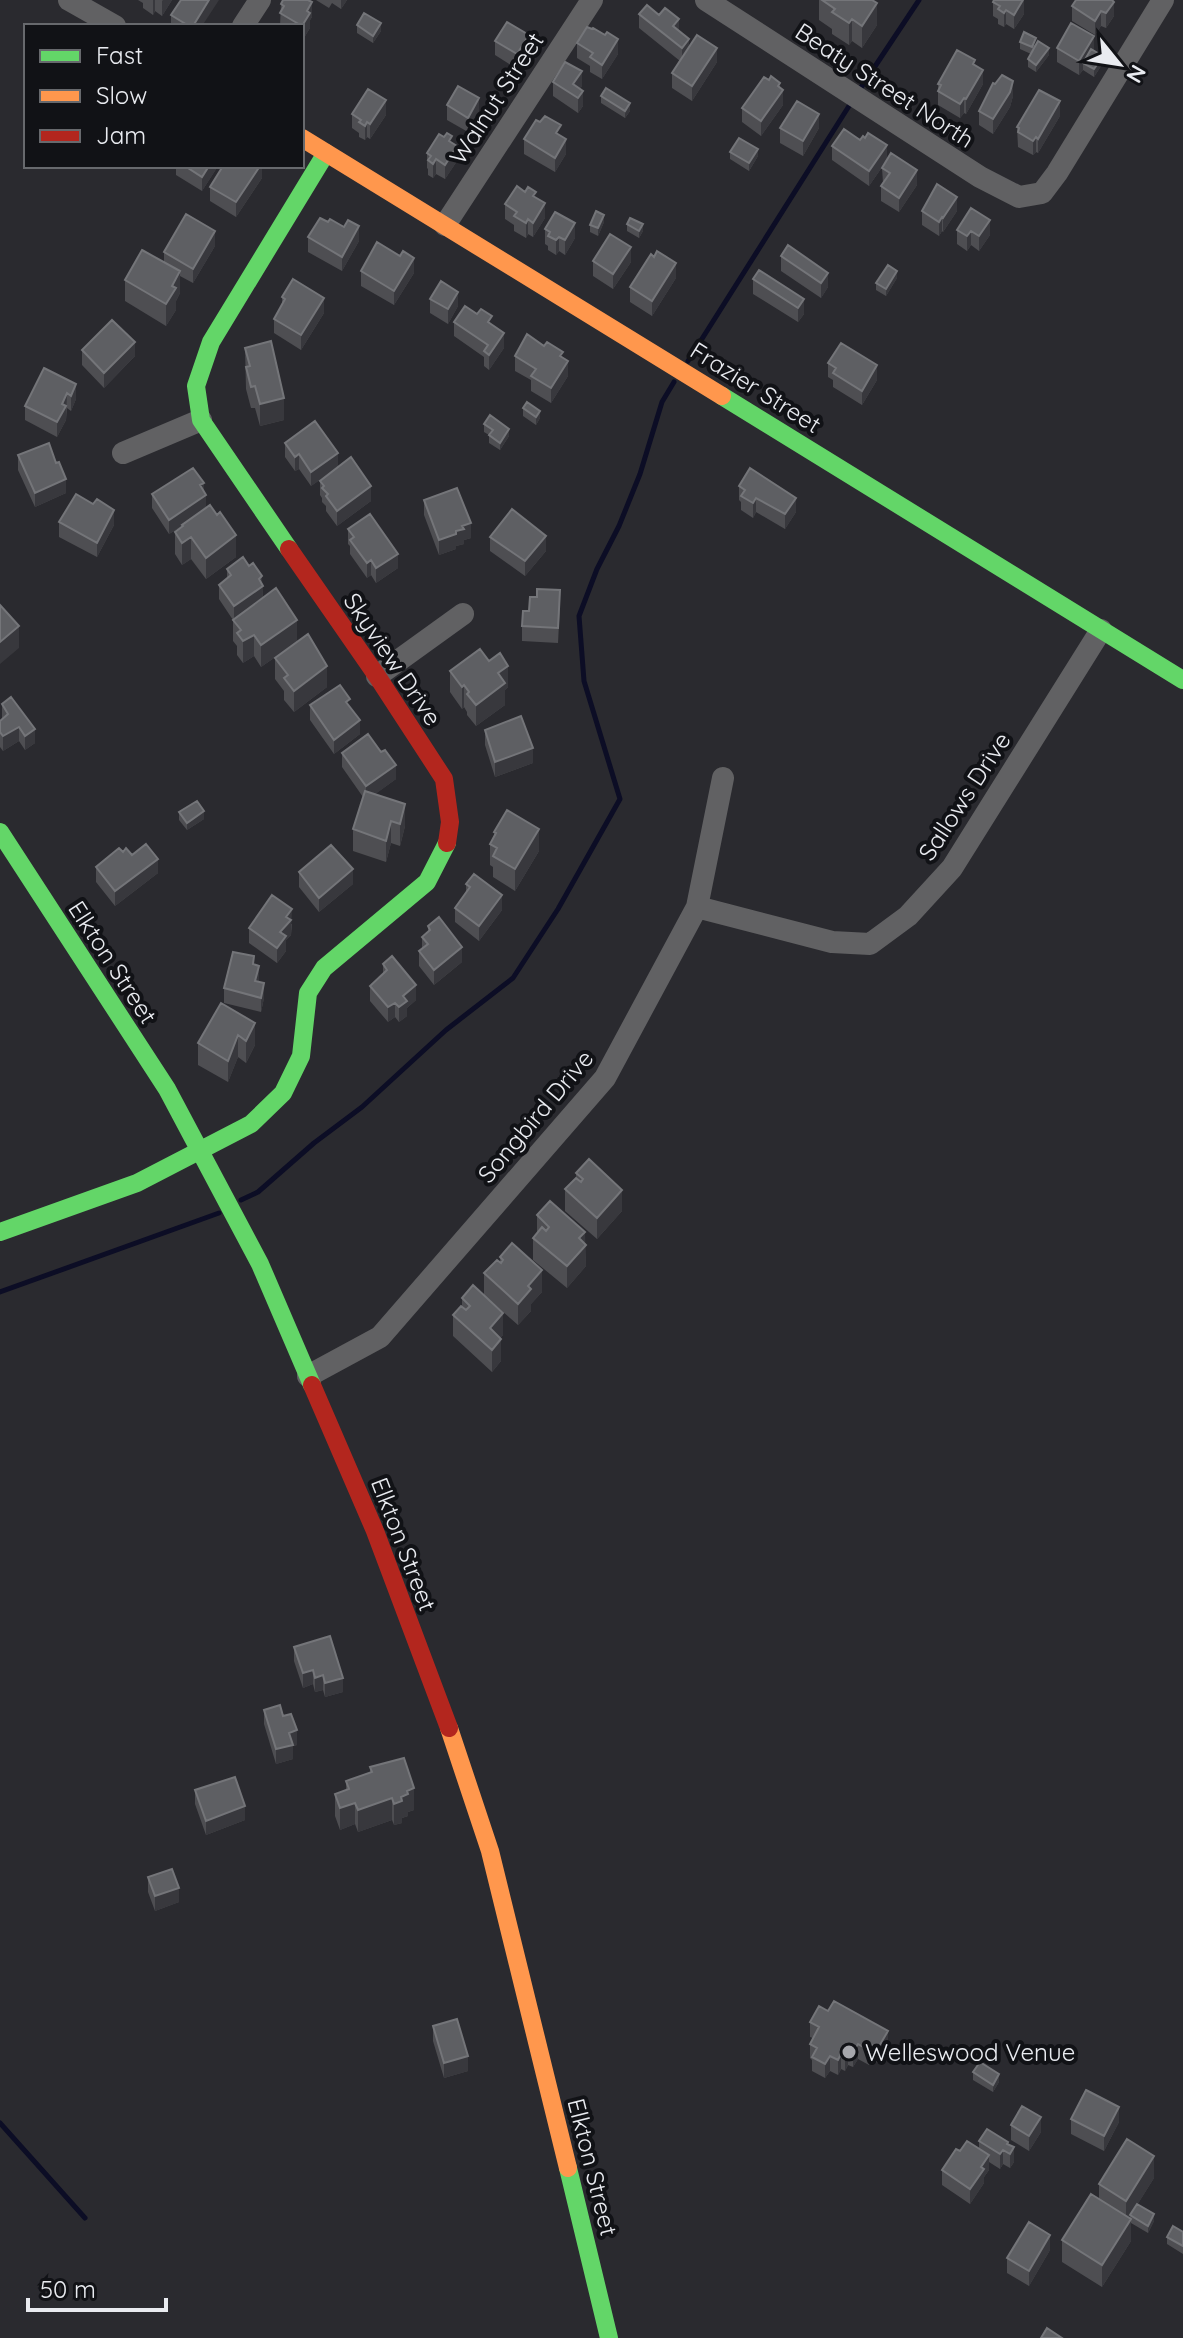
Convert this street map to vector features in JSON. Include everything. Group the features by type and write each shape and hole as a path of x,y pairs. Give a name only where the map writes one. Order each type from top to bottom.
{"street":[{"path":"69,0 111,24"},
{"path":"244,24 260,0"},
{"name":"Walnut Street","path":"445,225 592,0"},
{"name":"Beaty Street North","path":"706,0 980,177 1019,197 1042,193 1057,173 1163,0"},
{"name":"Frazier Street","path":"304,139 1183,680"},
{"name":"Skyview Drive","path":"0,1232 137,1183 251,1124 283,1093 301,1056 308,993 324,968 427,882 447,844 450,822 444,779 201,420 196,386 211,342 326,153"},
{"path":"123,453 201,420"},
{"path":"377,676 463,614"},
{"name":"Sallows Drive","path":"697,907 832,942 870,944 908,916 952,868 1101,630"},
{"name":"Songbird Drive","path":"308,1376 380,1337 605,1078 697,907 723,778"},
{"name":"Elkton Street","path":"0,832 167,1089 201,1151 260,1264 375,1531 452,1737 490,1851 609,2338"}],"building":[{"path":"181,0 209,0 194,24 186,24 171,15"},
{"path":"283,0 312,2 303,24 280,13 284,6 281,4"},
{"path":"822,0 872,0 877,3 862,26 852,19 849,23 832,12 835,9"},
{"path":"994,0 1023,0 1014,15 998,9 1000,6"},
{"path":"1076,0 1114,2 1106,13 1101,11 1095,21 1072,6"},
{"path":"647,5 659,15 665,8 679,19 673,26 689,39 682,48 639,14"},
{"path":"364,13 381,23 373,36 357,25"},
{"path":"507,22 529,35 517,54 495,41"},
{"path":"1071,23 1094,36 1079,61 1057,48"},
{"path":"587,27 605,35 607,32 618,39 602,65 590,57 593,53 577,43"},
{"path":"1024,32 1036,38 1032,47 1020,42"},
{"path":"697,35 717,48 692,86 672,73"},
{"path":"1038,41 1049,48 1036,65 1028,59"},
{"path":"1091,49 1103,56 1094,69 1083,63"},
{"path":"957,50 975,60 973,64 983,70 960,104 938,91 941,85 938,84"},
{"path":"565,62 582,71 573,84 583,91 578,98 553,82"},
{"path":"1002,75 1013,81 1010,92 993,119 979,111 993,83"},
{"path":"771,76 783,90 761,121 742,108 764,77 769,80"},
{"path":"458,86 479,98 468,118 447,105"},
{"path":"606,88 630,103 625,111 601,96"},
{"path":"368,89 386,100 370,124 367,122 365,126 352,114"},
{"path":"1039,90 1060,101 1038,139 1036,137 1033,141 1018,132 1017,127"},
{"path":"797,101 819,114 803,141 780,128"},
{"path":"545,116 561,125 556,133 566,139 555,158 524,139 536,120 540,122"},
{"path":"844,129 860,140 868,133 887,145 869,171 832,146"},
{"path":"447,133 452,136 449,141 457,146 445,165 436,159 433,164 428,160 431,156 427,153 439,134 444,137"},
{"path":"739,138 758,149 749,163 730,152"},
{"path":"891,153 917,170 899,198 881,186 890,173 882,168"},
{"path":"188,168 208,168 202,177"},
{"path":"222,168 259,168 236,202 210,187"},
{"path":"937,184 957,197 939,222 922,211"},
{"path":"517,186 525,192 528,187 536,192 533,196 545,203 533,223 528,219 526,223 514,216 517,212 505,204"},
{"path":"971,208 990,220 979,236 971,231 967,236 957,230"},
{"path":"596,211 604,215 598,228 590,225"},
{"path":"555,212 575,223 565,240 548,236 550,232 545,229"},
{"path":"186,214 215,231 193,269 164,252"},
{"path":"320,218 328,222 330,219 344,227 348,220 359,226 342,257 308,237"},
{"path":"630,218 643,224 639,231 627,224"},
{"path":"610,234 631,247 613,274 593,261"},
{"path":"377,242 400,256 403,251 414,258 394,291 361,271"},
{"path":"788,245 828,273 821,283 781,256"},
{"path":"142,250 180,271 172,286 176,288 166,304 125,280"},
{"path":"657,251 676,263 652,301 630,287 651,254 654,257"},
{"path":"888,265 897,271 886,289 876,283"},
{"path":"759,270 804,299 798,308 753,279"},
{"path":"293,279 324,298 301,335 274,319"},
{"path":"441,281 458,292 448,309 430,299"},
{"path":"465,306 477,314 481,309 492,316 488,322 504,333 489,355 484,351 488,345 454,322"},
{"path":"112,320 135,342 104,373 82,350"},
{"path":"527,334 544,346 547,342 563,352 560,356 568,361 551,388 531,376 536,369 515,356"},
{"path":"271,341 284,398 260,404 255,386 251,387 245,348"},
{"path":"841,343 877,365 862,391 833,373 836,368 828,363"},
{"path":"44,368 76,384 71,396 67,393 62,404 66,406 57,422 25,406"},
{"path":"527,402 540,411 536,417 523,408"},
{"path":"490,415 509,429 500,443 489,435 493,430 484,424"},
{"path":"315,421 338,453 311,472 299,454 295,457 285,443"},
{"path":"49,443 66,479 35,493 18,455"},
{"path":"351,457 371,486 337,511 320,481"},
{"path":"193,468 204,483 200,485 206,495 169,520 152,494"},
{"path":"750,468 796,498 785,514 756,498 753,503 741,496 745,490 739,486"},
{"path":"457,488 471,523 462,526 464,529 456,531 456,534 439,540 424,500"},
{"path":"76,494 93,504 97,499 114,510 97,543 59,522"},
{"path":"210,505 217,515 220,512 236,535 206,558 191,537 182,543 175,532"},
{"path":"512,509 546,536 525,561 490,537"},
{"path":"370,514 398,554 376,568 371,560 367,563 350,540 354,537 348,529"},
{"path":"243,557 249,566 253,563 262,576 259,579 263,586 234,606 219,585 231,575 227,569"},
{"path":"276,588 297,620 261,645 254,635 243,641 237,633 241,630 233,620"},
{"path":"537,589 560,590 558,628 522,626 523,611 529,611 530,597 537,597"},
{"path":"0,605 19,626 0,642"},
{"path":"308,634 327,666 294,691 284,678 288,675 275,658"},
{"path":"480,649 489,661 500,653 508,666 498,673 505,683 476,705 464,685 462,687 450,671"},
{"path":"340,685 350,699 346,702 360,720 334,740 310,705"},
{"path":"11,697 35,729 25,736 19,727 3,736 0,732 0,721 8,714 2,704"},
{"path":"521,716 533,748 495,762 485,730"},
{"path":"368,734 381,752 385,750 396,765 366,786 342,753"},
{"path":"365,791 405,804 400,824 391,821 386,841 353,829"},
{"path":"197,801 204,811 187,823 179,812"},
{"path":"507,810 539,829 515,869 493,856 497,848 490,844"},
{"path":"146,844 158,859 115,891 96,867 119,848 123,852 126,848 132,855"},
{"path":"331,845 353,869 319,898 299,872"},
{"path":"474,874 502,895 479,926 455,908 470,887 466,884"},
{"path":"272,895 292,909 286,917 291,920 280,932 286,936 277,948 249,928"},
{"path":"439,917 462,947 434,970 419,951 428,944 422,937 430,930 428,926"},
{"path":"233,952 254,956 253,964 259,966 255,981 264,983 261,998 224,988"},
{"path":"392,956 416,985 403,996 407,1001 399,1007 395,1003 388,1007 370,986 387,970 383,964"},
{"path":"221,1003 255,1023 246,1041 238,1035 228,1061 198,1043"},
{"path":"589,1159 622,1190 597,1218 565,1189 576,1178 581,1182 583,1179 576,1173"},
{"path":"550,1201 585,1232 579,1238 586,1245 567,1266 533,1238 542,1227 546,1231 549,1227 537,1215"},
{"path":"512,1243 542,1270 518,1304 484,1273 497,1260 501,1263 503,1260 500,1257"},
{"path":"473,1285 503,1313 490,1328 501,1339 492,1350 453,1315 461,1306 466,1310 470,1306 462,1298"},
{"path":"330,1636 343,1678 325,1683 323,1675 315,1678 313,1670 303,1673 294,1647"},
{"path":"280,1705 283,1716 291,1714 297,1730 289,1733 293,1745 276,1749 264,1710"},
{"path":"404,1758 414,1788 401,1797 402,1801 394,1804 392,1798 358,1810 355,1803 340,1808 335,1794 349,1789 346,1781 372,1772 370,1767"},
{"path":"235,1777 245,1806 206,1821 195,1790"},
{"path":"172,1869 179,1888 155,1896 148,1877"},
{"name":"Welleswood Venue","path":"834,2001 888,2031 878,2048 872,2045 869,2050 858,2044 853,2052 848,2050 838,2060 830,2056 825,2064 812,2057 817,2048 810,2044 819,2027 810,2022 819,2006 828,2011"},
{"path":"457,2019 468,2056 444,2063 433,2026"},
{"path":"980,2062 999,2074 993,2085 973,2072"},
{"path":"1086,2090 1119,2107 1104,2136 1071,2119"},
{"path":"1022,2106 1041,2117 1029,2136 1011,2125"},
{"path":"987,2129 1014,2147 1010,2154 1003,2150 1000,2154 979,2141"},
{"path":"1127,2139 1154,2156 1126,2201 1099,2184"},
{"path":"967,2141 989,2155 981,2167 984,2169 970,2189 942,2170 956,2149 960,2151"},
{"path":"1091,2194 1131,2219 1102,2265 1062,2240"},
{"path":"1137,2204 1154,2214 1148,2226 1130,2215"},
{"path":"1029,2222 1050,2235 1029,2271 1007,2258"},
{"path":"1173,2226 1183,2232 1183,2246 1167,2237"},
{"path":"1047,2328 1062,2338 1041,2338"}],"waterway":[{"path":"858,92 919,0"},
{"path":"688,361 849,106"},
{"path":"241,1200 258,1192 314,1143 362,1107 446,1030 513,978 558,909 620,799 584,681 579,616 640,474 662,402 674,382"},
{"path":"0,1292 219,1213"},
{"path":"0,2123 85,2218"}],"traffic: fast":[{"path":"289,549 201,420 196,386 211,342 326,153"},
{"path":"722,396 1183,680"},
{"path":"0,832 167,1089 260,1264 312,1385"},
{"path":"0,1232 137,1183 251,1124 283,1093 301,1056 308,993 324,968 427,882 447,843"},
{"path":"568,2168 609,2338"}],"traffic: slow":[{"path":"304,139 722,396"},
{"path":"449,1728 490,1851 568,2168"}],"traffic: jam":[{"path":"289,549 444,779 450,822 447,843"},
{"path":"312,1385 375,1531 449,1728"}],"place":[{"name":"Welleswood Venue","path":"849,2052"}]}
